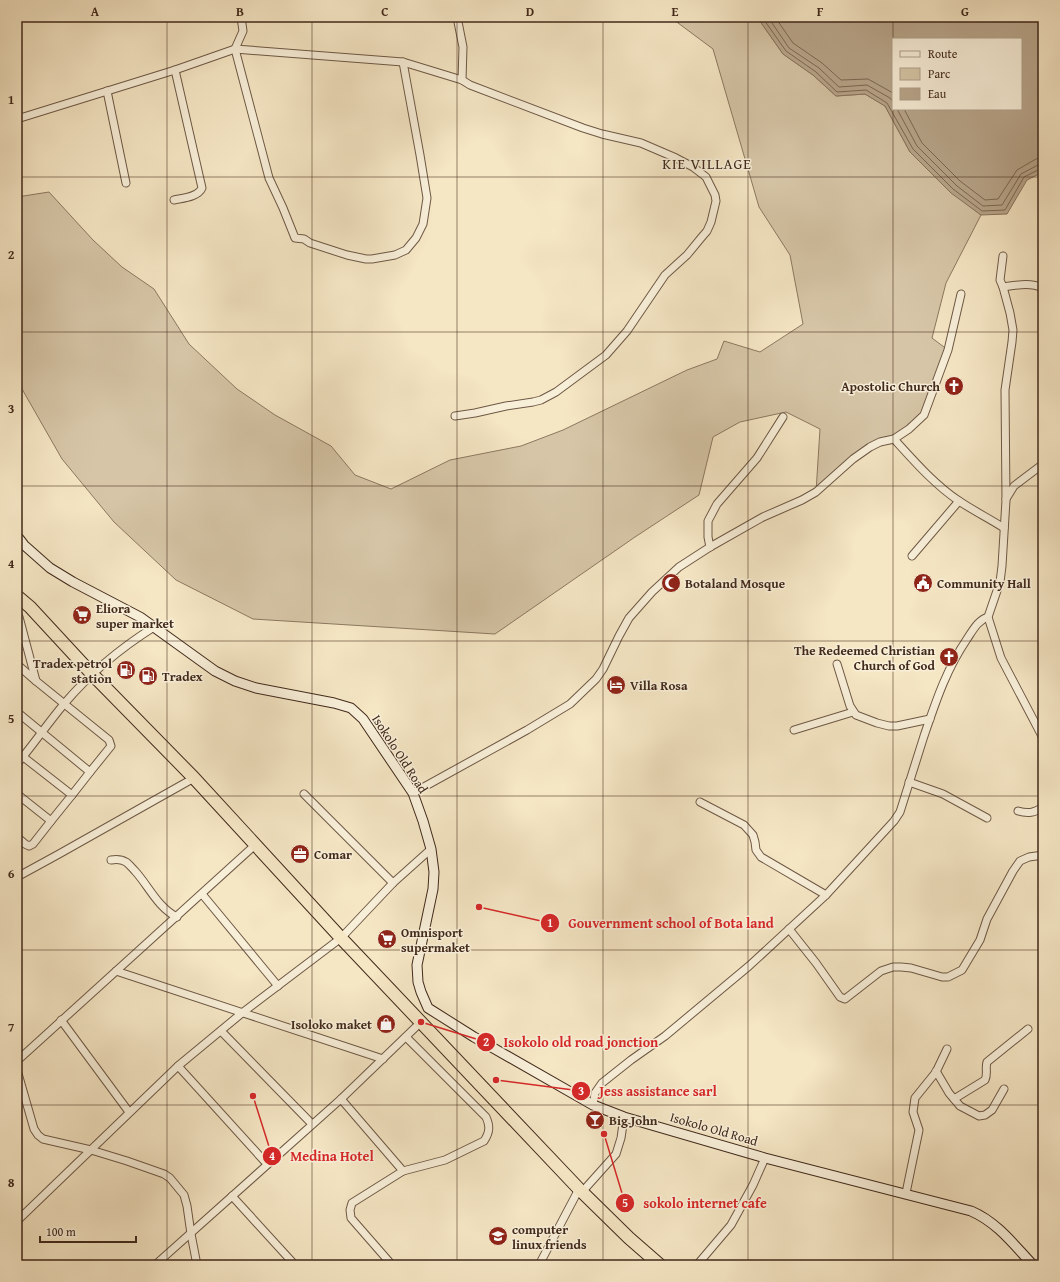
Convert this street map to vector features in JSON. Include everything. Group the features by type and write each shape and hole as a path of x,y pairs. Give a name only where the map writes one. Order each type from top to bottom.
{"highway":[{"path":"17,596 30,607 92,674 194,778 341,938 581,1190 629,1238 660,1265"}],"street":[{"path":"241,17 243,31 235,49 269,178 295,238 304,239 310,243 347,255 366,259 395,255 406,250 416,238 423,224 427,198 403,62"},
{"path":"457,17 463,47 462,80"},
{"path":"17,119 175,70 235,49 403,62 462,80 583,128 641,143 676,158 693,167 706,177 715,195 716,201 707,231 687,255 665,275 616,346 556,392 541,400 454,416"},
{"path":"174,200 194,195 202,188 175,70"},
{"path":"107,91 126,183"},
{"path":"1003,256 1000,280 1010,313 1013,330 1005,390 1006,500 1000,582 988,617 1001,658 1043,738"},
{"path":"1003,287 1025,284 1043,288"},
{"path":"413,793 527,730 570,704 596,679 603,669 624,626 641,604 679,567 710,546 763,517 802,500 816,492 870,447 880,442 894,439 909,429 924,415 948,350 961,294"},
{"path":"710,546 708,537 708,521 717,504 757,458 783,417"},
{"path":"894,439 926,473 959,501 1004,528"},
{"path":"1006,500 1014,486 1043,464"},
{"path":"912,556 959,501"},
{"name":"Isokolo Old Road","path":"17,536 24,545 50,568 73,582 140,617 215,671 235,681 256,688 334,703 351,708 364,719 413,793 424,821 431,849 434,872 433,889 417,965 418,982 428,1008 474,1037 593,1105 624,1117 765,1158 906,1193 971,1211 982,1216 997,1227 1033,1265"},
{"path":"30,607 18,616 36,681"},
{"path":"593,1105 595,1093 602,1083 685,1020 749,966 826,895 898,816 930,719 947,674 961,647 974,628 983,619 988,617"},
{"path":"17,764 64,704 92,674 120,650 154,627"},
{"path":"837,664 850,706 856,715 889,726 897,726 930,719"},
{"path":"17,667 20,667 109,740 111,746 33,844 29,846 17,836"},
{"path":"17,712 90,772"},
{"path":"794,730 853,712"},
{"path":"17,752 72,795"},
{"path":"17,876 194,778"},
{"path":"909,782 943,794 987,818"},
{"path":"304,794 393,883"},
{"path":"18,796 51,821"},
{"path":"700,802 744,825 752,835 756,850 761,857 826,895"},
{"path":"1018,811 1032,813 1043,807"},
{"path":"17,1061 177,917 254,845"},
{"path":"17,1221 178,1066 242,1013 341,938 393,883 431,849"},
{"path":"789,929 840,997 845,999 881,971 893,967 901,966 942,977 948,977 962,970 980,940 987,920 1003,888 1020,861 1029,857 1043,855"},
{"path":"111,860 118,859 126,862 137,873 159,902 170,913 177,917"},
{"path":"202,894 278,986"},
{"path":"116,971 383,1059"},
{"path":"155,1265 312,1124 342,1099 406,1037 418,1019 428,1008"},
{"path":"61,1020 129,1112"},
{"path":"954,1099 985,1080 987,1076 986,1064 1028,1029"},
{"path":"221,1030 312,1124"},
{"path":"392,1265 352,1218 350,1210 352,1203 403,1171 445,1160 484,1141 490,1130 486,1117 406,1037"},
{"path":"906,1193 919,1130 913,1112 915,1098 936,1071 947,1049"},
{"path":"178,1066 267,1164"},
{"path":"17,1070 34,1128 42,1139 91,1150 164,1174 170,1178 184,1195 197,1265"},
{"path":"936,1071 960,1106 979,1116 985,1115 992,1110 1004,1089"},
{"path":"342,1099 403,1171"},
{"path":"540,1265 581,1190 616,1154 621,1138 624,1117"},
{"path":"697,1265 731,1225 765,1158"},
{"path":"232,1196 295,1265"}],"green space":[{"path":"670,17 757,17 783,54 813,75 836,96 865,94 885,106 910,152 951,192 981,215 946,283 932,338 948,350 924,415 884,442 877,443 816,492 820,429 786,412 740,422 713,437 699,495 635,537 495,634 253,619 176,580 114,522 62,459 22,389 17,372 17,197 49,192 93,240 122,267 154,289 189,344 237,389 275,415 331,446 355,475 391,489 450,460 521,446 563,430 687,370 717,359 724,341 760,352 803,324 790,255 759,207 713,49"}],"water":[{"path":"757,17 1043,17 1043,172 1027,180 1007,214 981,215 951,193 910,152 885,106 865,94 836,96 813,75 783,54"}],"place":[{"name":"Apostolic Church","path":"954,386"},
{"name":"Botaland Mosque","path":"671,583"},
{"name":"Community Hall","path":"923,583"},
{"name":"Eliora super market","path":"82,615"},
{"name":"The Redeemed Christian Church of God","path":"949,657"},
{"name":"Tradex petrol station","path":"126,670"},
{"name":"Tradex","path":"148,676"},
{"name":"Villa Rosa","path":"616,685"},
{"name":"Comar","path":"300,854"},
{"name":"Gouvernment school of Bota land","path":"479,907"},
{"name":"Omnisport supermaket","path":"387,939"},
{"name":"Isokolo old road jonction","path":"421,1022"},
{"name":"Isoloko maket","path":"386,1024"},
{"name":"Jess assistance sarl","path":"496,1080"},
{"name":"Medina Hotel","path":"253,1096"},
{"name":"Big John","path":"595,1120"},
{"name":"sokolo internet cafe","path":"604,1134"},
{"name":"computer linux friends","path":"498,1236"}],"district":[{"name":"KIE VILLAGE","path":"707,163"}]}
